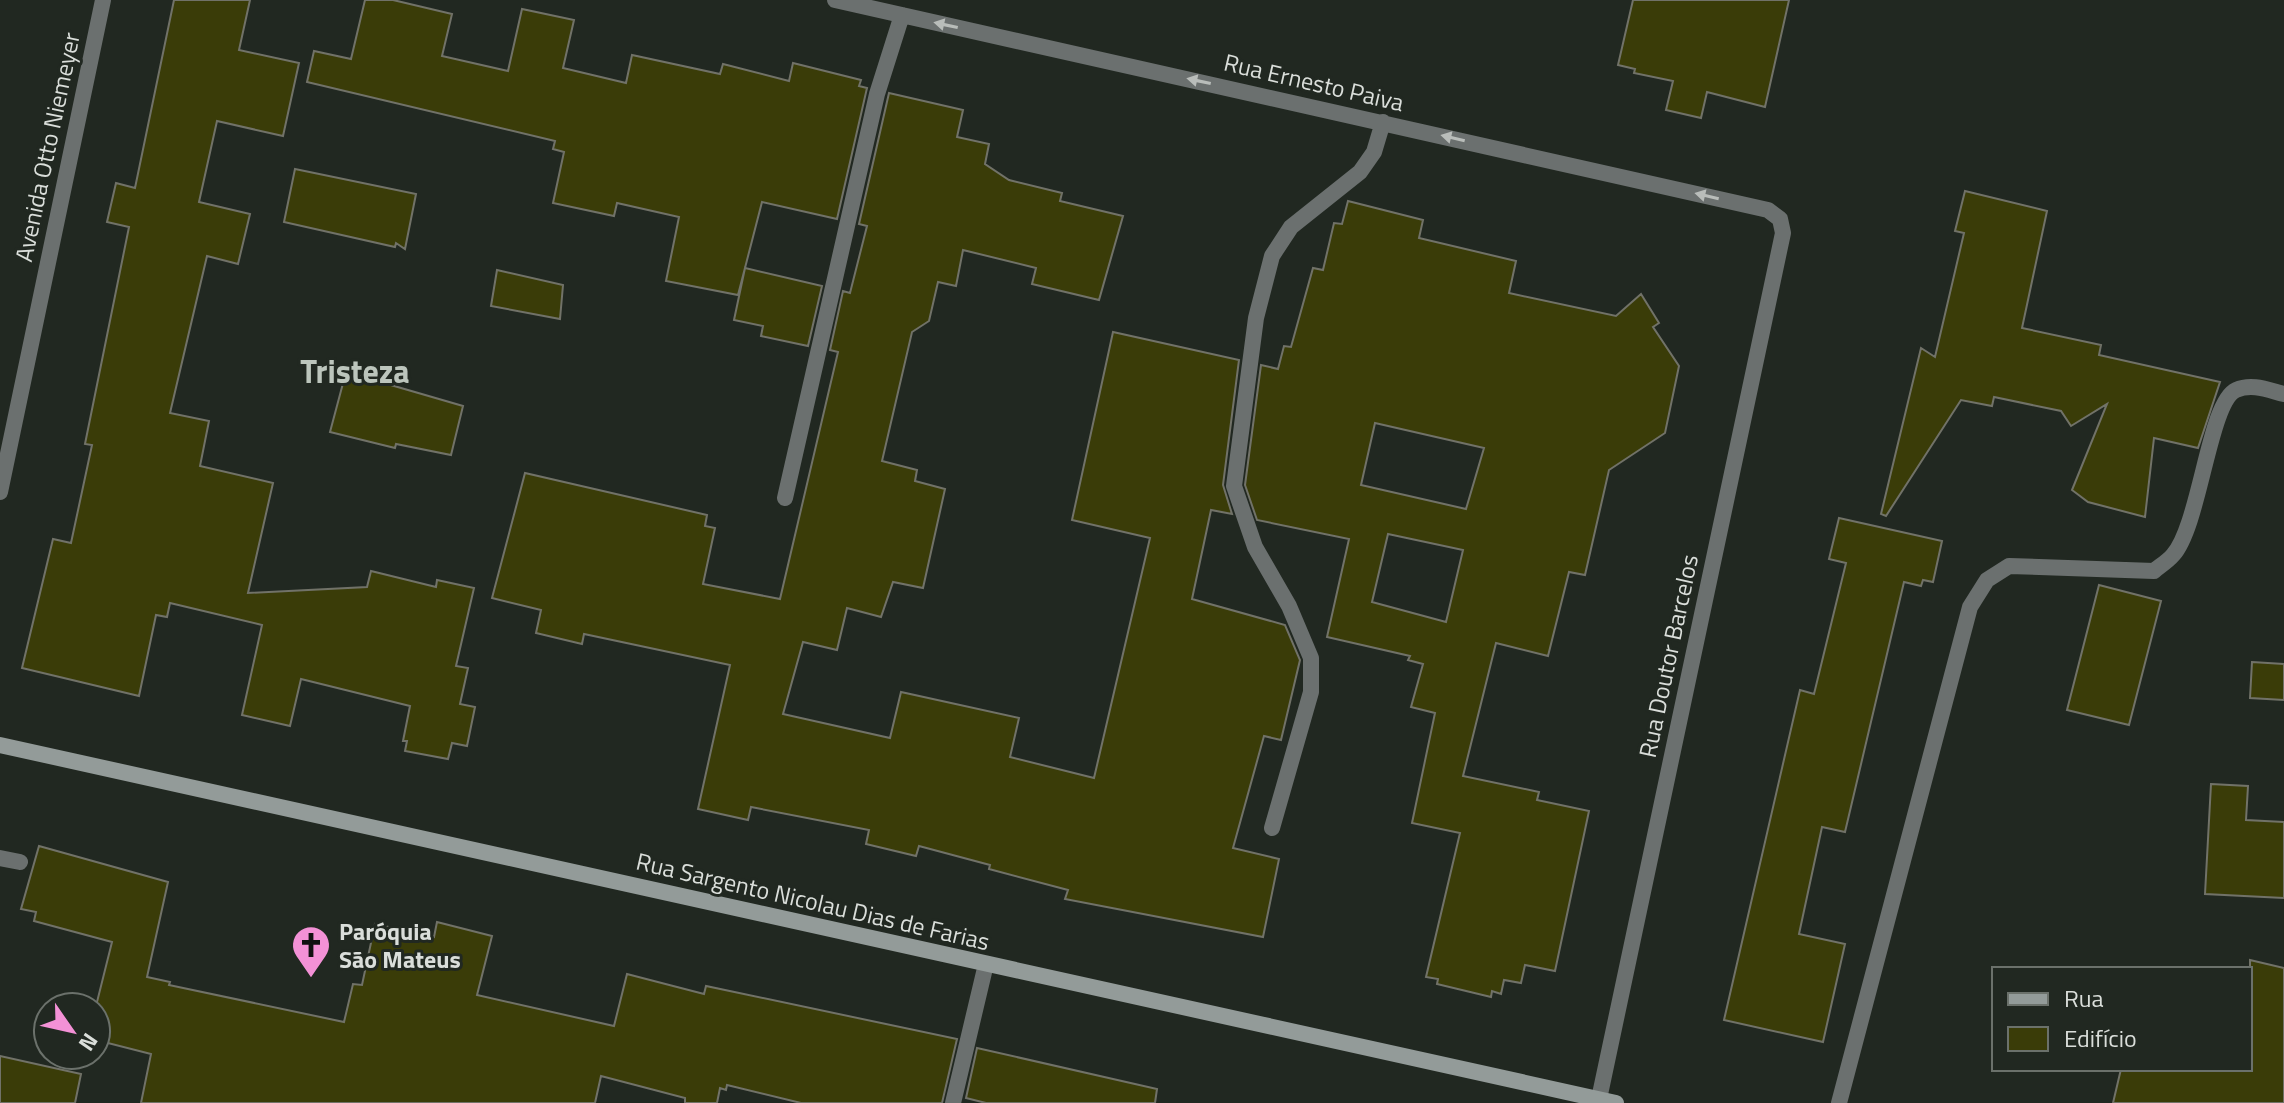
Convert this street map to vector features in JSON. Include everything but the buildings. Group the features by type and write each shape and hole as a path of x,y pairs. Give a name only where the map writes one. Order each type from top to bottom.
{"main road":[{"name":"Rua Sargento Nicolau Dias de Farias","path":"0,745 1616,1103"}],"street":[{"name":"Avenida Otto Niemeyer","path":"0,492 103,0"},
{"name":"Rua Ernesto Paiva","path":"835,0 1768,210 1780,219"},
{"path":"785,498 877,94 902,15"},
{"path":"1272,828 1311,692 1311,658 1289,606 1255,547 1234,486 1256,318 1272,256 1291,227 1360,172 1374,152 1383,122"},
{"name":"Rua Doutor Barcelos","path":"1598,1101 1783,233 1780,219"},
{"path":"1839,1103 1970,607 1987,580 2009,566 2154,571 2175,554 2196,502 2221,405 2233,391 2253,386 2284,394"},
{"path":"0,858 20,862"},
{"path":"953,1103 986,964"}],"place":[{"name":"Paróquia São Mateus","path":"311,979"}],"district":[{"name":"Tristeza","path":"355,371"}]}
